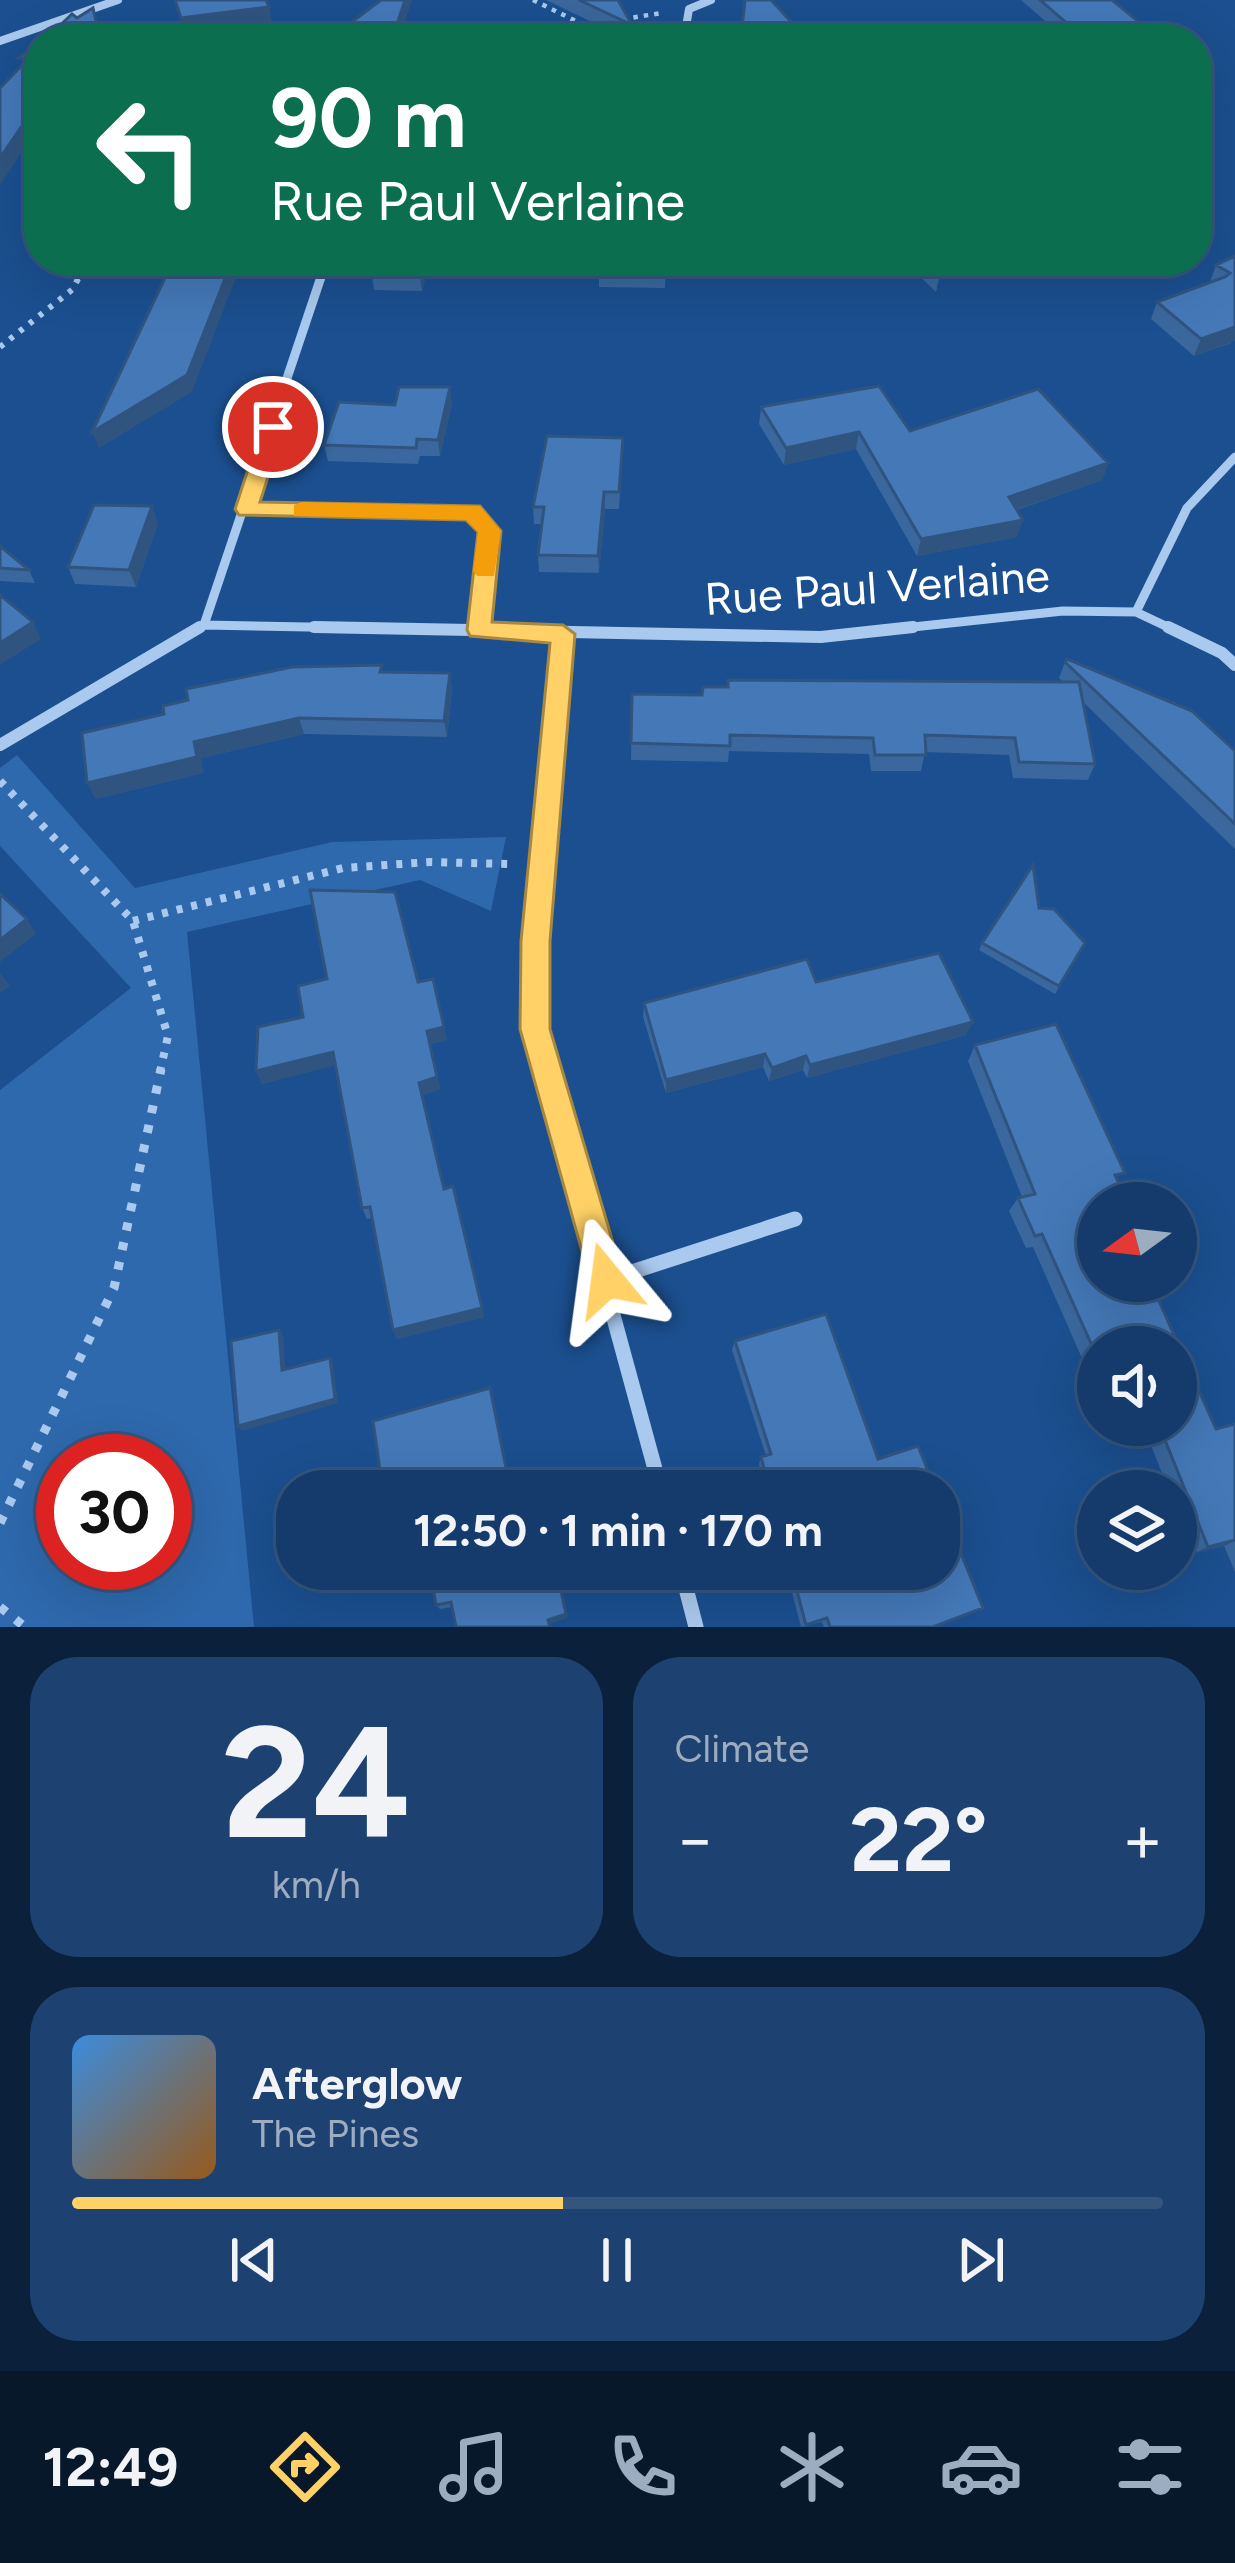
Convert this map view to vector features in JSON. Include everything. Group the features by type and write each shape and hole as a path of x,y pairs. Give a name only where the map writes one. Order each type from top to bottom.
{"street":[{"path":"49,24 118,0"},
{"path":"686,24 689,9 711,0"},
{"path":"0,746 204,625 247,509 321,276"},
{"path":"1235,457 1216,470 1184,508 1136,612 1222,653 1235,664"},
{"name":"Rue Paul Verlaine","path":"204,625 820,637 1063,611 1136,612"},
{"path":"563,634 542,866 535,1029 656,1470"},
{"path":"607,1280 795,1220"},
{"path":"686,1590 696,1627"}],"lane":[{"path":"247,509 472,512 490,531 479,630"}],"path":[{"path":"533,0 581,24"},
{"path":"590,24 689,9"},
{"path":"0,347 73,289 79,276"},
{"path":"0,781 133,921 168,1036 115,1288 0,1523"},
{"path":"133,921 343,868 430,862 542,866"},
{"path":"0,1607 26,1627"}],"shaded area":[{"path":"17,755 135,888 332,842 506,837 491,911 420,880 187,932 254,1627 0,1627 0,1090 131,988 0,846 0,768"}],"building":[{"path":"175,0 266,0 269,7 181,18"},
{"path":"381,0 405,0 397,24 349,24"},
{"path":"579,0 618,0 630,24"},
{"path":"745,0 771,0 793,24 742,24"},
{"path":"1040,0 1112,0 1142,24 1068,24"},
{"path":"93,8 97,24 62,24 72,14 77,18"},
{"path":"24,63 24,123 0,158 0,88"},
{"path":"1235,256 1235,327 1201,339 1157,302 1225,277 1230,273 1216,265"},
{"path":"166,276 226,276 187,375 92,432"},
{"path":"879,386 910,431 1038,389 1108,463 1009,497 1023,520 921,539 859,432 786,448 761,407"},
{"path":"399,387 450,387 438,440 417,439 416,448 324,445 339,402 395,405"},
{"path":"547,436 623,438 619,492 604,492 598,556 538,555 544,507 533,507"},
{"path":"94,505 152,506 129,570 68,567"},
{"path":"0,546 29,570 0,568"},
{"path":"0,595 33,622 0,643"},
{"path":"1065,662 1192,711 1235,751 1235,824"},
{"path":"382,665 380,672 450,673 444,721 299,718 194,742 197,757 87,783 82,733 164,714 163,706 188,700 186,689 292,667"},
{"path":"728,680 1079,682 1095,764 1019,762 1015,738 925,735 926,755 875,755 873,738 730,735 730,746 631,743 632,694 702,695 703,687 728,687"},
{"path":"1033,865 1039,908 1054,909 1085,943 1059,986 982,943"},
{"path":"310,890 395,892 418,982 433,979 444,1027 427,1031 437,1077 419,1083 444,1189 453,1186 482,1308 393,1330 370,1207 362,1208 333,1052 256,1071 258,1027 303,1017 298,986 327,979"},
{"path":"0,894 27,919 0,940"},
{"path":"939,953 973,1022 810,1065 806,1056 772,1068 765,1054 666,1080 644,1003 807,959 816,982"},
{"path":"1056,1024 1125,1173 1115,1175 1118,1182 1077,1182 1077,1302 1159,1302 1170,1326 1083,1326 1042,1234 1035,1236 1018,1198 1035,1194 975,1045"},
{"path":"826,1314 878,1459 918,1446 928,1470 764,1470 761,1457 771,1454 735,1341"},
{"path":"279,1330 282,1370 330,1358 335,1399 238,1426 231,1341"},
{"path":"1197,1386 1216,1429 1235,1424 1235,1540 1208,1547 1197,1520 1197,1470 1177,1470 1167,1446 1197,1446"},
{"path":"490,1388 506,1468 521,1470 380,1470 373,1421"},
{"path":"960,1551 983,1608 933,1627 830,1627 827,1618 806,1625 797,1590 960,1590"},
{"path":"434,1590 561,1590 566,1614 548,1620 550,1627 456,1627 451,1602 436,1605"}],"slow traffic":[{"path":"302,510 472,512 490,531 485,571"}],"route":[{"path":"273,427 247,509 472,512 490,531 479,630 563,634 536,941 535,1029 607,1280"}]}
